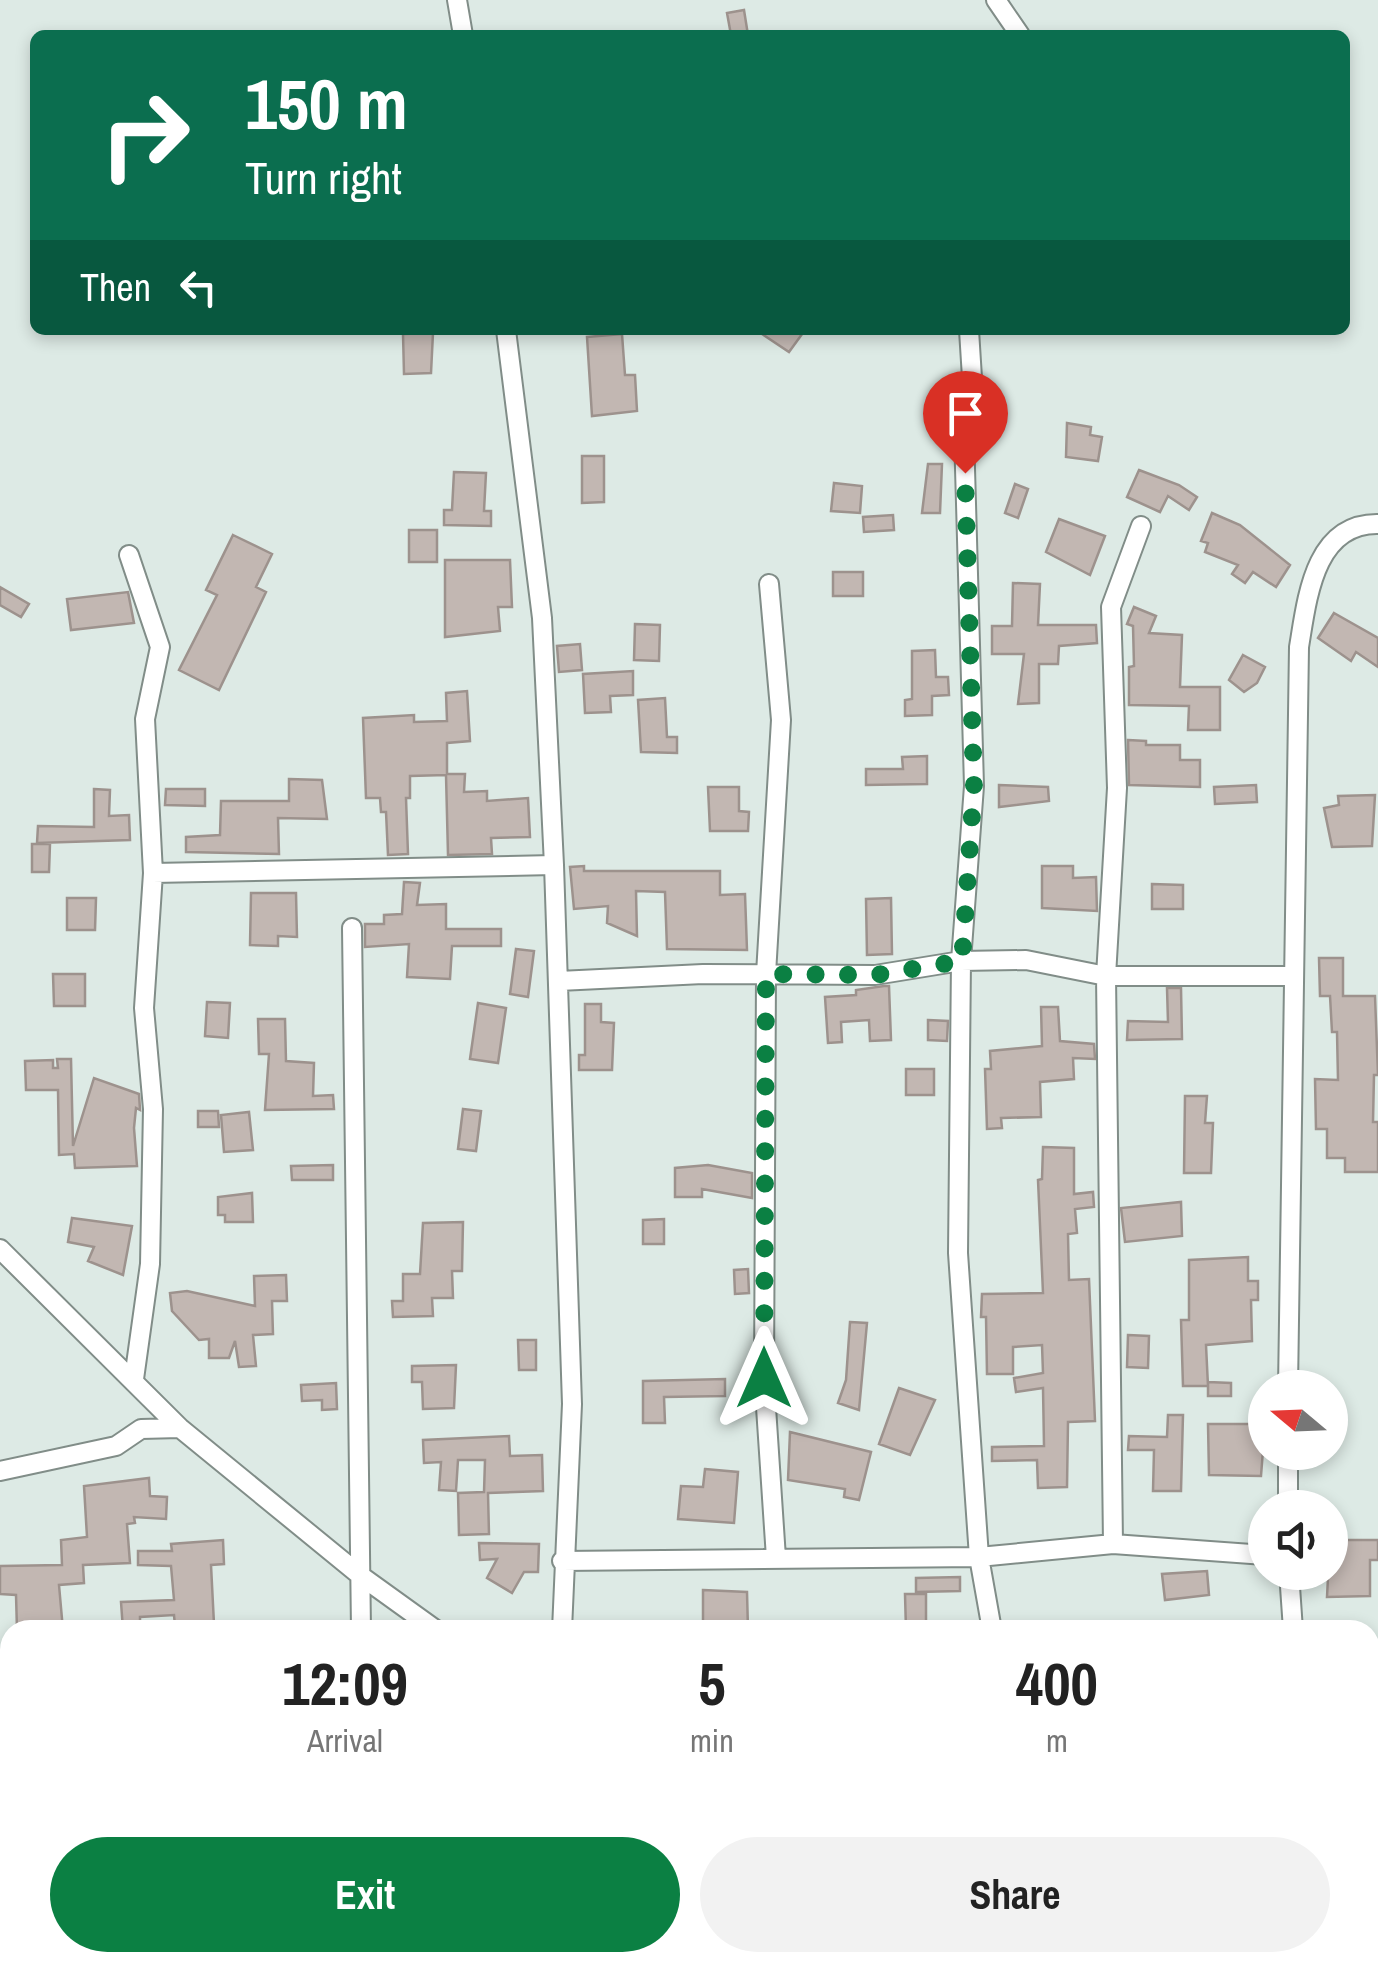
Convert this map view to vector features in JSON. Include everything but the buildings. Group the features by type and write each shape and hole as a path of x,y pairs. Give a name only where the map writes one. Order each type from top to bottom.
{"street":[{"path":"457,0 461,30"},
{"path":"996,0 1017,30"},
{"path":"507,335 542,618 559,981 572,1404 562,1620"},
{"path":"969,335 974,410 964,434 974,786 962,961 958,1253 979,1557 990,1620"},
{"path":"1288,1370 1299,646 1308,592 1321,555 1347,531 1378,524"},
{"path":"1113,1544 1106,976 1117,788 1110,608 1141,526"},
{"path":"129,555 160,647 144,719 153,873 144,1008 153,1109 150,1264 134,1379"},
{"path":"769,584 781,720 766,974 764,1378 776,1558"},
{"path":"153,873 554,865"},
{"path":"352,928 361,1620"},
{"path":"559,981 766,974 875,975 962,961 1026,960 1106,976 1292,976"},
{"path":"0,1249 180,1428 361,1576 422,1620"},
{"path":"0,1471 116,1446 141,1429 180,1428"},
{"path":"562,1560 979,1557 1113,1544 1248,1554"},
{"path":"1290,1590 1292,1620"}],"route":[{"path":"764,1378 766,974 875,975 962,961 974,786 965,473"}]}
